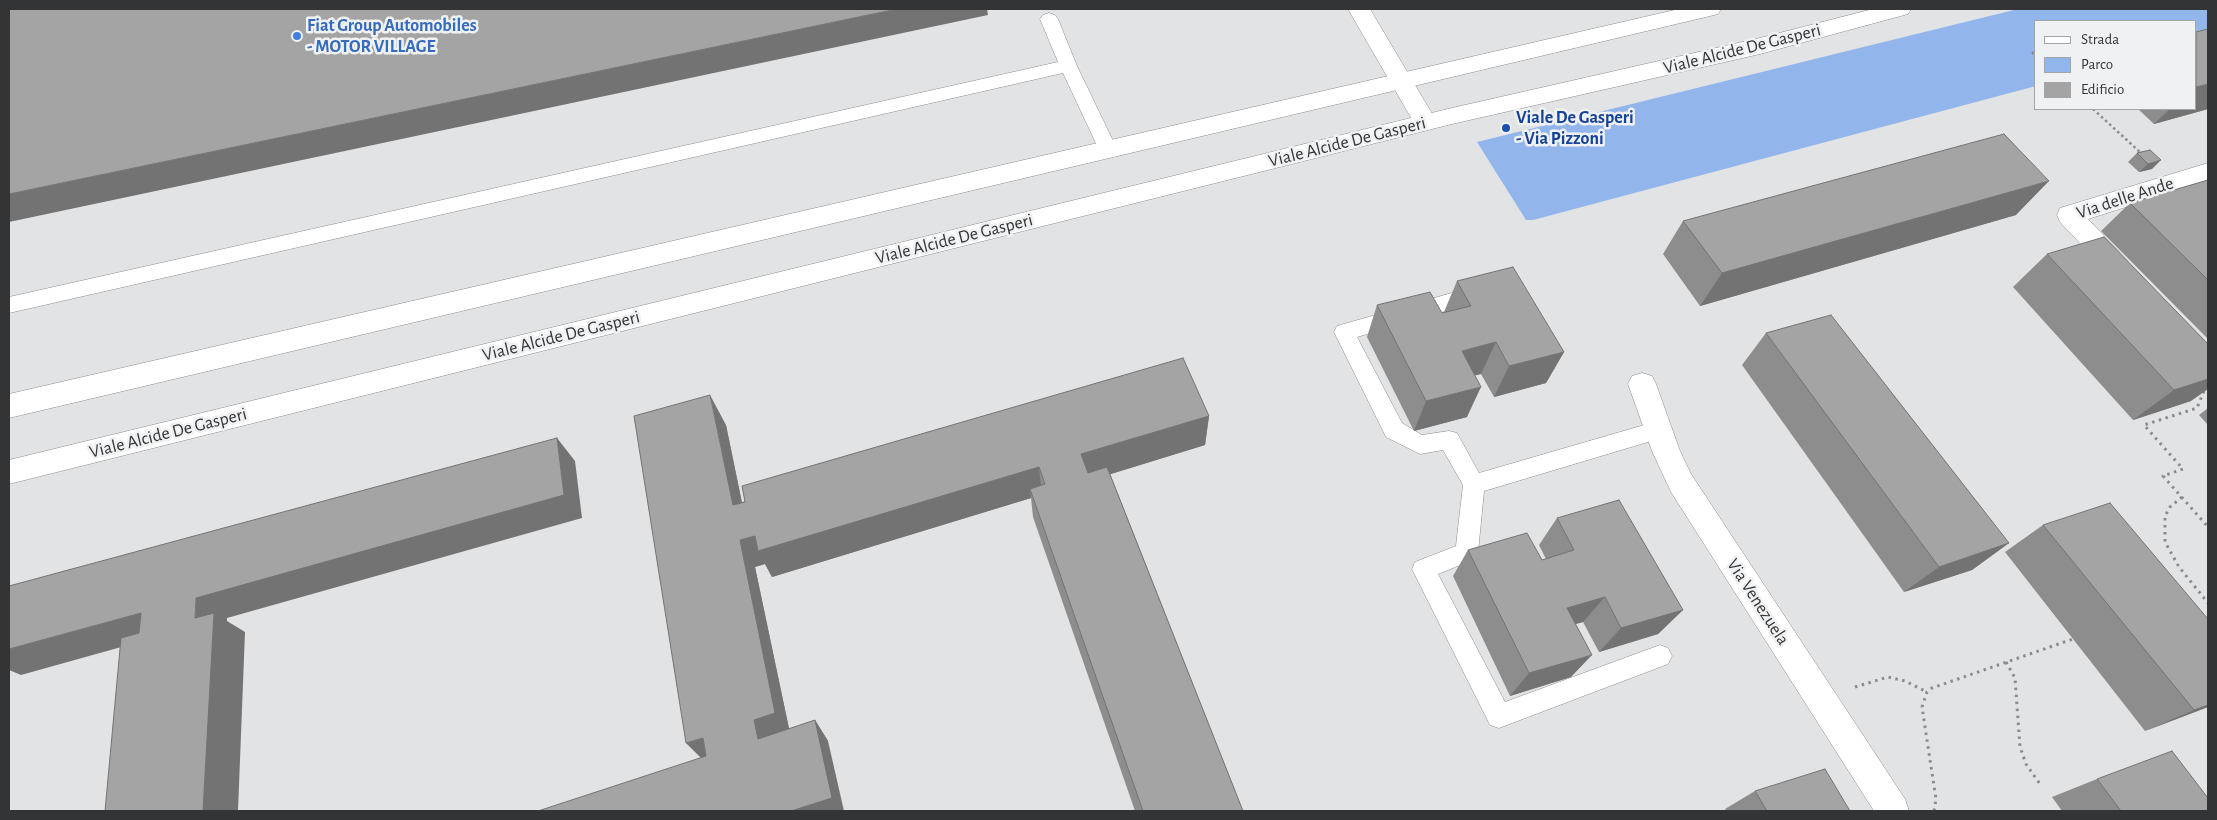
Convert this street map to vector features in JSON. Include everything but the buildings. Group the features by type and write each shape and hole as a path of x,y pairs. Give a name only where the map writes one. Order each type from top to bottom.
{"main road":[{"path":"1359,9 1425,122"},
{"path":"9,406 1710,9"},
{"name":"Viale Alcide De Gasperi","path":"9,472 1425,122 1760,46 1900,9"},
{"name":"Via delle Ande","path":"2131,280 2069,215 2206,176"},
{"name":"Via Venezuela","path":"1642,384 1658,430 1681,483 1893,811"}],"lane":[{"path":"1049,19 1068,66 1108,149"},
{"path":"9,305 1068,66"},
{"path":"1498,288 1344,332 1394,430 1420,445 1449,440 1474,484 1467,552 1424,569 1499,716 1660,656"},
{"path":"1474,484 1658,430"}],"path":[{"path":"2094,110 2147,160"},
{"path":"2205,386 2197,408 2144,426 2183,469 2163,476 2208,527"},
{"path":"2182,497 2170,507 2165,516 2165,542 2179,567 2208,603"},
{"path":"1934,811 1936,799 1922,707 1927,692 1932,688 2073,639"},
{"path":"2006,662 2015,678 2020,747 2026,764 2040,784"},
{"path":"1851,689 1888,677 1905,681 1927,692"}],"green space":[{"path":"2018,9 2208,9 2208,40 2197,44 2197,20 2034,20 2034,87 1533,220 1526,220 1477,142"}],"place":[{"name":"Fiat Group Automobiles - MOTOR VILLAGE","path":"297,36"},
{"name":"Viale De Gasperi - Via Pizzoni","path":"1506,128"}]}
